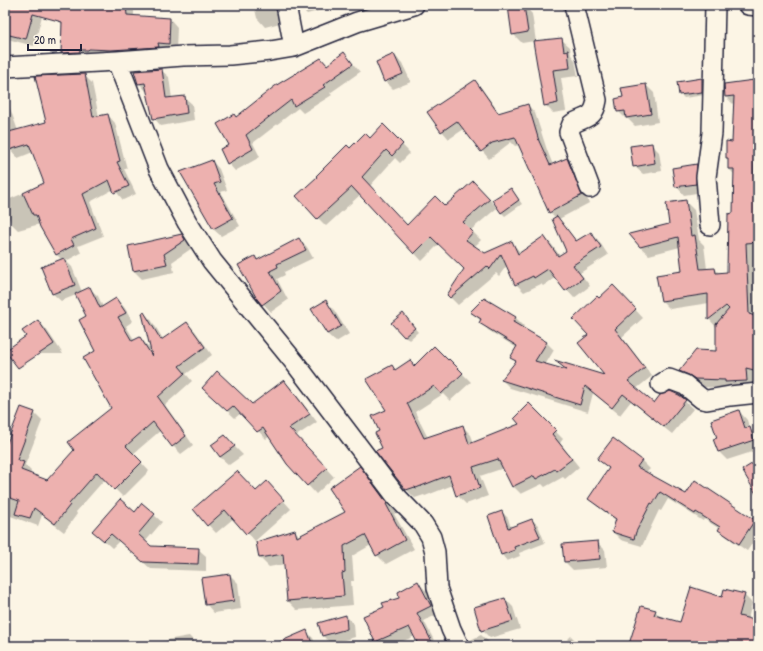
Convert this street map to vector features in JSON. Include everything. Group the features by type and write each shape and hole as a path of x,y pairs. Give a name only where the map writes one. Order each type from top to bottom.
{"street":[{"path":"286,5 294,47"},
{"path":"5,67 183,56 230,56 270,51 294,47 364,20 414,5"},
{"path":"574,5 597,100 596,110 589,116 572,124 569,132 590,188"},
{"path":"710,225 706,177 712,133 715,5"},
{"path":"748,5 758,6"},
{"path":"117,61 159,169 187,222 212,261 295,363 396,496 423,524 431,537 435,552 437,588 451,629 459,646"},
{"path":"661,384 669,379 685,385 702,399 707,400 758,393"}],"building":[{"path":"5,5 126,5 127,15 170,18 169,44 158,43 159,47 111,50 89,49 80,50 80,52 61,53 62,22 33,14 26,39 5,34"},
{"path":"524,5 528,32 512,35 508,6"},
{"path":"562,38 564,51 568,50 570,68 553,70 558,103 544,106 533,41"},
{"path":"344,52 353,64 323,85 325,87 294,106 291,100 246,135 253,149 227,164 220,149 229,145 217,124 234,114 236,117 275,86 321,58 327,65"},
{"path":"394,54 403,74 384,82 376,62"},
{"path":"162,69 166,98 185,96 187,113 153,119 145,83 138,84 134,71"},
{"path":"85,74 93,117 108,114 120,161 117,162 129,186 114,193 109,180 83,194 96,228 71,239 74,245 56,255 40,227 36,215 33,215 23,193 44,183 29,144 9,150 5,140 5,133 46,122 35,76"},
{"path":"702,78 702,92 679,95 677,82"},
{"path":"475,80 498,113 528,104 539,141 550,165 567,158 582,195 549,213 515,137 492,143 481,152 457,121 441,132 427,112"},
{"path":"754,80 758,101 758,131 755,131 754,177 758,177 758,242 746,243 749,314 758,317 758,371 746,368 747,381 725,382 725,380 695,379 679,371 696,350 716,351 716,324 729,309 726,306 708,320 708,294 661,301 656,275 682,271 678,237 640,247 629,234 669,224 666,203 686,200 691,236 695,235 700,269 715,268 716,273 727,272 728,214 733,213 734,169 728,169 728,158 726,158 726,141 732,142 734,96 725,97 724,84"},
{"path":"646,84 651,114 626,118 625,111 617,112 615,99 623,97 621,88"},
{"path":"383,124 403,144 392,156 386,150 362,177 407,225 435,196 445,206 473,181 490,199 463,222 473,232 466,240 485,253 512,241 518,254 544,236 558,256 566,251 552,219 557,216 576,241 591,232 601,247 573,265 583,278 565,291 548,269 534,278 533,276 515,285 501,254 490,269 487,266 450,298 447,295 464,269 431,237 414,254 352,187 317,219 296,196 317,177 316,176 347,145 350,148 365,133 370,138"},
{"path":"652,143 655,163 633,167 630,146"},
{"path":"212,160 220,182 214,184 233,218 213,229 180,172"},
{"path":"697,164 696,184 675,187 672,168"},
{"path":"511,188 519,200 501,213 492,200"},
{"path":"182,234 185,240 164,254 167,264 133,271 128,246"},
{"path":"299,238 306,250 277,264 278,267 270,271 281,291 262,305 257,299 238,265 255,256 257,260"},
{"path":"64,258 75,285 52,294 41,267"},
{"path":"613,285 636,309 615,329 645,368 628,381 654,403 660,395 670,391 686,400 664,427 623,394 612,408 585,386 580,405 501,380 516,361 510,358 517,346 479,323 481,319 470,312 484,298 516,317 513,322 547,342 535,361 567,370 554,360 604,375 578,343 588,335 573,319 597,296 599,298"},
{"path":"90,287 100,308 116,298 126,313 118,317 132,341 140,337 152,356 142,313 144,312 161,340 187,322 205,347 179,366 185,373 158,397 186,436 172,447 153,422 126,446 142,462 114,490 97,472 69,504 70,505 55,524 34,508 30,518 15,514 19,501 5,496 5,448 21,407 35,412 17,460 24,462 21,470 47,480 74,450 68,442 111,408 83,358 95,351 79,320 86,316 75,294"},
{"path":"326,300 341,326 327,334 311,309"},
{"path":"403,313 415,328 404,337 391,323"},
{"path":"38,320 54,344 18,368 5,351 26,336 22,331"},
{"path":"434,346 463,373 441,394 434,386 407,403 424,438 463,425 469,444 519,424 514,418 529,403 556,430 552,434 572,459 556,471 555,469 536,479 534,476 512,487 498,459 473,467 480,488 456,496 449,475 416,488 406,490 375,451 382,448 375,433 379,431 372,416 386,410 366,379 392,365 395,370 410,360 414,366"},
{"path":"217,371 252,404 284,380 310,414 289,428 327,468 307,486 287,464 263,428 257,432 233,406 227,411 202,388"},
{"path":"739,410 745,428 750,427 754,440 718,452 713,439 717,438 711,420"},
{"path":"225,435 235,446 220,457 211,445"},
{"path":"613,438 642,460 637,467 686,494 695,480 755,520 739,544 718,530 720,527 696,512 695,514 660,492 653,504 651,503 634,539 612,532 616,519 588,499 609,468 597,459"},
{"path":"758,460 758,497 742,470"},
{"path":"360,466 387,503 386,504 405,540 376,556 365,535 344,546 345,572 342,573 344,596 287,601 283,554 259,558 256,542 295,530 297,537 345,512 329,488"},
{"path":"237,471 256,491 267,481 284,500 246,534 225,510 207,526 193,509"},
{"path":"120,499 135,512 142,503 155,514 138,534 151,546 199,548 198,564 143,562 111,534 104,541 92,531"},
{"path":"502,511 508,528 532,519 540,537 514,547 515,550 501,555 488,516"},
{"path":"598,541 600,559 564,562 562,544"},
{"path":"230,574 234,601 205,605 201,578"},
{"path":"418,581 431,606 417,613 434,646 419,646 409,627 375,642 363,616 384,607 382,603 399,598 398,592"},
{"path":"691,587 722,597 724,589 745,594 739,616 758,621 758,646 637,646 629,644 641,606 656,610 654,615 680,622"},
{"path":"505,598 513,621 481,631 474,607"},
{"path":"346,615 347,629 322,636 318,623"},
{"path":"307,630 313,646 270,646"}]}
